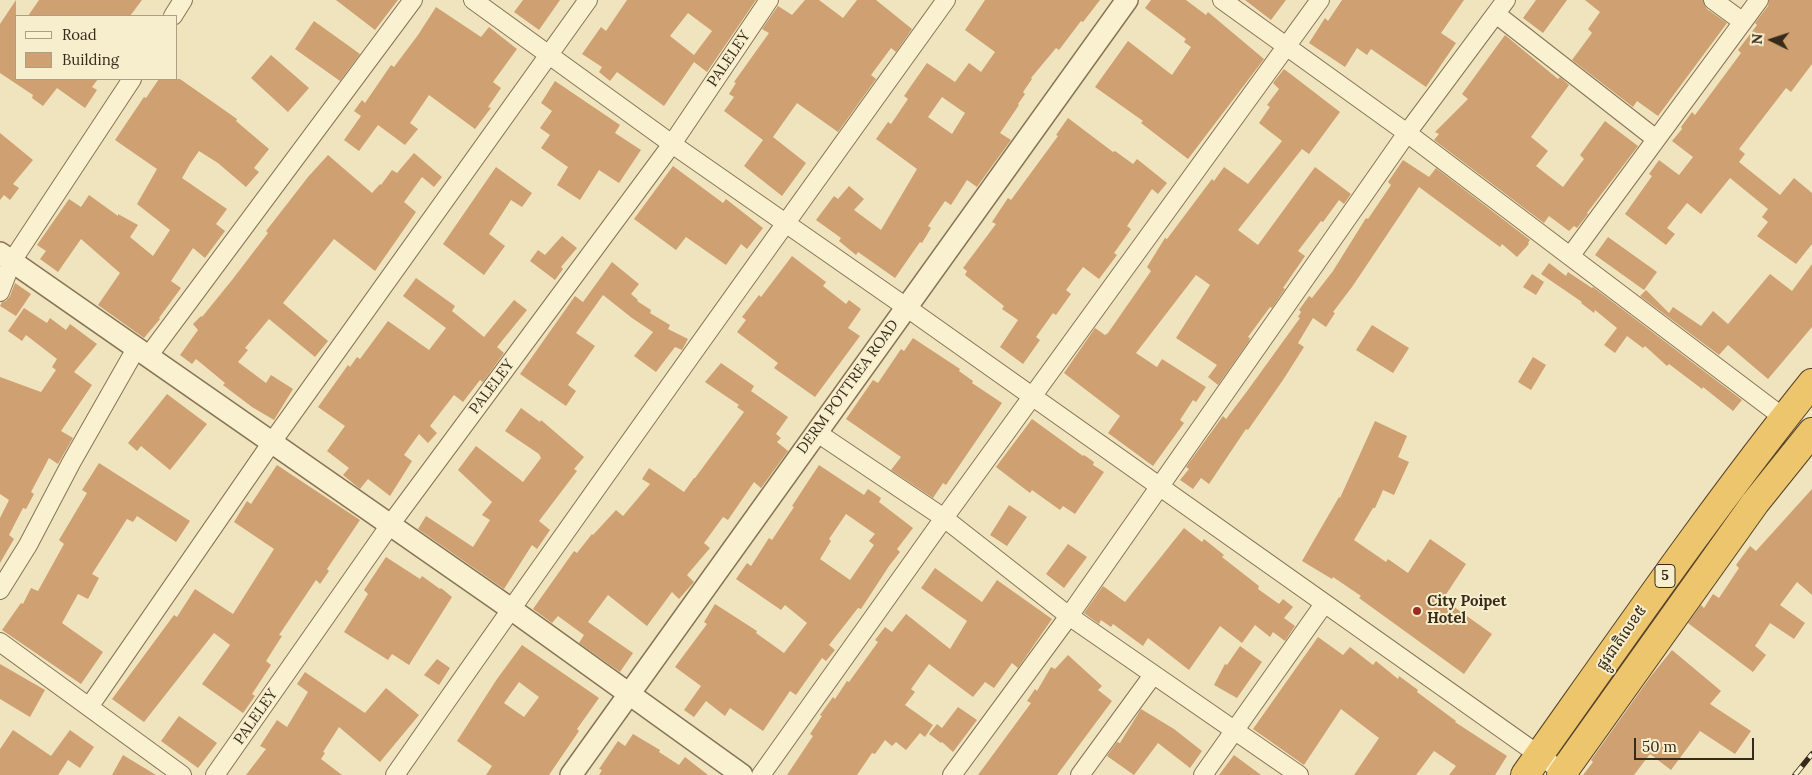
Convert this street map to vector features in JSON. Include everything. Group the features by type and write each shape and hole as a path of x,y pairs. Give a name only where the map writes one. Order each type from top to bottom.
{"highway":[{"name":"ផ្លូវជាតិលេខ៥","path":"1532,765 1665,577 1812,383"},
{"name":"ផ្លូវជាតិលេខ៥","path":"1562,773 1755,503 1812,432"}],"street":[{"path":"174,15 184,0"},
{"path":"0,590 28,545 71,462 143,351 413,0"},
{"path":"473,0 672,144 786,222 1324,604 1532,765 1562,773"},
{"path":"89,708 272,442 588,0"},
{"name":"PALELEY","path":"215,775 390,525 672,144 769,0"},
{"path":"395,775 786,222 946,0"},
{"name":"DERM POTTREA ROAD","path":"571,775 1128,0"},
{"path":"1222,0 1407,133 1571,255 1784,418"},
{"path":"761,775 944,518 1320,0"},
{"path":"952,775 1068,616 1407,133 1506,0"},
{"path":"1713,0 1743,22"},
{"path":"1571,255 1759,0"},
{"path":"1496,14 1656,139"},
{"path":"0,292 6,257 131,80"},
{"path":"6,257 511,609 742,775"},
{"path":"816,432 944,518 1068,616 1299,775"},
{"path":"1204,775 1324,604"},
{"path":"0,642 182,775"},
{"path":"1080,775 1153,676"}],"building":[{"path":"16,0 15,80 97,80 92,87 97,90 85,108 57,88 43,106 32,98 33,95 0,73 0,24"},
{"path":"39,0 142,0 131,15 29,15"},
{"path":"336,0 398,0 375,30"},
{"path":"523,0 560,0 539,30 514,12"},
{"path":"627,0 756,0 707,72 694,62 664,106 617,72 610,81 599,72 602,67 582,54 601,27 606,31","holes":["688,13 712,31 694,55 670,36"]},
{"path":"805,0 819,0 843,18 857,0 876,0 912,29 896,52 891,48 871,75 876,79 838,132 797,103 773,137 806,163 782,196 744,166 763,140 724,111 734,97 729,94 736,83 734,82 769,33 762,29 778,6 792,15"},
{"path":"985,0 1100,0 1059,50 1056,48 1031,78 1023,92 1025,94 1019,105 1000,133 1011,140 977,187 967,180 951,205 945,201 928,226 931,228 922,243 920,242 895,278 858,252 856,255 839,241 841,238 816,220 834,196 838,199 849,186 864,199 854,210 881,230 917,169 876,139 888,122 891,124 908,99 904,96 927,63 955,82 969,63 981,72 995,52 965,30","holes":["942,97 965,113 952,134 928,117"]},
{"path":"1151,0 1186,0 1206,15 1208,12 1264,59 1188,159 1141,123 1143,121 1095,87 1128,41 1172,75 1191,47 1184,42 1186,39 1145,8"},
{"path":"1245,0 1286,0 1271,20"},
{"path":"1342,0 1464,0 1441,33 1456,43 1426,87 1371,49 1367,55 1357,48 1345,67 1309,43 1325,18 1328,21"},
{"path":"1536,0 1567,0 1543,33 1523,18"},
{"path":"1585,0 1703,0 1707,9 1727,23 1658,116 1637,101 1633,107 1572,60 1592,33 1588,29 1600,12"},
{"path":"1769,0 1812,0 1812,64 1791,92 1786,88 1739,149 1745,154 1739,162 1780,195 1794,178 1812,193 1812,244 1796,264 1757,236 1768,222 1762,217 1768,209 1730,178 1701,214 1687,203 1667,228 1675,234 1666,245 1625,214 1652,176 1649,174 1659,160 1679,175 1693,157 1672,141 1692,112 1695,115 1741,53 1738,50 1757,25 1755,23 1768,6"},
{"path":"436,7 481,37 489,27 517,49 493,82 501,88 488,107 491,108 475,129 429,95 410,123 418,129 405,145 378,125 359,151 344,140 361,116 354,111 362,100 365,103 391,65 394,67"},
{"path":"314,21 360,54 340,81 295,49"},
{"path":"1505,35 1558,79 1560,77 1569,85 1531,137 1548,151 1536,166 1563,187 1584,159 1580,155 1605,121 1638,146 1577,228 1574,226 1569,231 1549,216 1544,223 1434,140 1439,134 1435,132 1468,99 1462,94"},
{"path":"271,55 309,88 288,112 251,78"},
{"path":"1284,69 1340,112 1309,154 1302,149 1238,230 1258,245 1315,167 1351,194 1344,204 1339,200 1298,251 1305,256 1272,308 1270,307 1248,337 1250,338 1249,341 1218,385 1208,377 1217,365 1176,338 1210,285 1196,275 1136,353 1157,367 1162,359 1206,387 1196,402 1193,400 1180,420 1184,423 1153,466 1108,433 1120,416 1064,373 1095,328 1105,335 1108,333 1151,271 1147,267 1165,238 1167,239 1212,179 1214,181 1224,167 1248,184 1282,141 1259,123 1270,107 1267,105 1279,89 1273,83"},
{"path":"180,79 237,119 236,121 269,149 254,168 259,172 246,187 218,163 199,151 190,164 182,178 227,209 216,224 225,231 205,258 193,248 171,281 181,288 160,319 144,338 98,305 120,273 81,239 58,272 40,259 46,251 37,245 69,199 81,207 89,195 118,216 118,214 138,225 130,237 153,256 170,230 137,204 157,169 115,140 144,97 146,98 158,80"},
{"path":"555,81 620,125 615,133 641,150 619,183 599,170 580,200 557,185 568,167 541,148 550,135 540,128 552,111 541,103"},
{"path":"1068,118 1113,152 1115,151 1133,164 1137,159 1167,183 1158,194 1152,189 1127,226 1131,229 1114,253 1117,255 1099,279 1083,267 1066,290 1071,294 1056,315 1053,313 1036,337 1040,340 1023,364 1000,347 1018,320 1002,309 1004,306 965,275 967,271 963,268 996,224 992,222 1008,198 1011,200 1058,136 1056,135"},
{"path":"0,133 33,160 13,184 19,188 10,200 4,195 0,200"},
{"path":"414,153 442,177 434,187 422,177 404,202 416,212 375,271 334,239 283,303 328,341 315,357 269,319 245,348 248,350 238,362 266,383 271,375 293,389 274,420 252,407 223,385 225,383 196,359 192,364 180,355 198,330 193,324 202,317 232,280 268,233 266,231 308,177 328,155 372,193 381,185 392,170 397,173"},
{"path":"1403,160 1429,177 1436,168 1530,240 1529,244 1517,257 1502,244 1500,247 1419,187 1333,312 1335,313 1326,327 1313,318 1298,343 1304,347 1283,380 1248,430 1246,429 1209,484 1201,478 1193,489 1180,480 1189,469 1186,467 1223,416 1226,419 1300,318 1298,317 1301,312 1299,310 1309,296 1312,298 1333,271 1366,218 1368,219 1391,185 1388,182"},
{"path":"673,166 723,203 726,199 763,228 747,249 741,244 726,265 686,237 676,250 634,219"},
{"path":"496,167 532,193 522,207 511,200 489,234 505,246 484,275 443,244"},
{"path":"562,236 577,248 561,267 563,269 555,280 530,261 538,250 545,255"},
{"path":"1608,237 1657,272 1644,290 1595,255"},
{"path":"792,256 826,282 823,286 846,304 849,300 861,309 848,328 860,336 815,397 774,368 778,363 737,332 746,320 742,317 759,295 761,297"},
{"path":"612,262 639,284 631,294 637,301 651,310 650,313 670,325 668,329 688,339 682,350 675,347 656,372 634,356 653,332 603,295 576,333 595,346 568,385 576,391 566,406 520,374 575,296 583,302"},
{"path":"1549,263 1566,276 1568,272 1593,287 1742,400 1733,411 1703,387 1702,389 1669,364 1667,366 1645,346 1643,348 1627,336 1615,353 1604,345 1617,328 1595,310 1594,313 1582,302 1541,274"},
{"path":"1812,264 1812,327 1768,379 1728,345 1719,355 1640,296 1646,290 1669,313 1673,307 1701,326 1713,311 1728,324 1770,274 1792,291"},
{"path":"1532,274 1544,282 1536,295 1523,287"},
{"path":"416,278 455,306 452,311 484,337 514,300 527,310 497,347 504,353 483,382 480,380 463,402 454,395 430,426 437,433 428,443 419,434 404,455 412,461 390,496 368,479 360,489 343,475 349,468 327,451 345,426 318,407 348,365 350,367 357,357 360,359 388,321 429,350 446,328 403,296"},
{"path":"15,283 31,294 16,316 0,306 10,296"},
{"path":"24,308 47,323 50,318 66,330 70,324 97,344 74,372 92,385 61,431 73,438 58,464 49,458 31,492 34,494 26,509 23,508 9,535 14,539 0,563 0,518 9,500 0,494 0,377 41,392 56,370 52,367 57,359 26,335 22,341 8,331"},
{"path":"1372,325 1409,348 1393,373 1356,350"},
{"path":"913,338 960,369 959,371 973,381 972,383 1002,403 946,485 943,483 933,498 891,470 901,457 846,419 873,380 878,383 901,349 904,351"},
{"path":"1533,357 1546,365 1531,390 1518,382"},
{"path":"721,363 754,386 751,391 788,417 776,434 781,438 777,442 788,451 761,488 754,482 728,520 723,517 704,543 710,548 687,575 694,582 679,599 672,592 647,626 608,595 588,622 633,653 620,672 579,643 584,635 558,616 552,623 533,609 574,551 577,553 592,534 616,510 623,516 650,484 642,479 649,468 684,492 695,478 744,412 737,407 739,405 705,382"},
{"path":"167,394 207,424 170,470 141,446 137,451 128,443"},
{"path":"521,408 540,422 541,420 584,457 574,469 577,471 539,521 550,530 537,549 532,545 504,589 418,529 426,516 473,547 490,520 482,515 492,502 458,470 476,446 523,482 541,458 539,454 505,431"},
{"path":"1032,419 1094,462 1093,465 1104,472 1075,514 1063,506 1060,510 1032,490 1030,493 996,467"},
{"path":"1375,421 1407,436 1398,457 1409,462 1394,495 1383,490 1375,508 1373,508 1354,540 1386,562 1388,559 1408,573 1430,539 1466,564 1443,599 1492,634 1464,674 1359,598 1361,596 1333,577 1332,579 1302,561 1340,498"},
{"path":"99,463 190,521 176,542 137,516 133,522 127,519 92,574 99,578 88,599 78,594 62,623 103,652 81,684 2,630 21,603 23,604 31,588 38,591 64,544 59,540 87,493 82,490"},
{"path":"277,465 360,520 327,569 329,571 320,584 316,580 279,635 282,636 266,661 271,665 252,694 255,696 243,713 202,684 230,645 214,633 144,722 112,699 174,615 177,617 195,589 233,614 274,549 234,522 247,501 251,504"},
{"path":"819,465 864,495 868,489 881,498 879,502 913,528 897,549 900,552 861,609 858,608 829,645 835,650 826,661 822,658 796,695 790,691 763,731 730,708 725,716 706,701 694,717 684,710 701,686 675,667 707,624 704,622 715,604 757,631 756,633 784,653 807,623 785,605 781,610 736,579 747,563 751,566 769,538 772,540 794,507 792,506","holes":["846,514 875,534 869,541 874,545 850,580 820,559 831,541 829,539"]},
{"path":"1812,489 1812,595 1797,582 1780,605 1805,623 1794,639 1770,623 1755,646 1766,655 1753,672 1688,623 1701,605 1704,608 1713,594 1719,598 1739,568 1736,565 1750,546 1756,551"},
{"path":"1009,505 1027,517 1007,546 990,535"},
{"path":"1184,528 1202,542 1204,539 1224,555 1222,557 1259,586 1258,589 1279,604 1283,599 1293,607 1284,618 1295,626 1285,641 1273,632 1270,637 1255,625 1242,643 1220,626 1189,670 1148,638 1143,646 1113,624 1111,627 1101,620 1099,624 1084,613 1103,586 1125,602"},
{"path":"1068,544 1087,557 1064,588 1046,574"},
{"path":"386,557 420,579 422,576 452,597 409,665 392,654 388,660 344,632 368,594 364,590"},
{"path":"935,568 982,602 997,580 1052,619 1018,668 1012,663 994,688 985,682 973,697 929,664 911,689 915,692 905,705 933,725 925,737 920,733 906,750 896,742 892,746 885,740 875,754 872,753 857,775 787,775 813,736 810,734 822,716 820,715 833,697 835,699 847,681 849,682 878,642 875,640 885,627 892,632 906,614 950,649 967,621 921,588"},
{"path":"1318,637 1343,655 1350,647 1373,665 1376,661 1398,679 1399,676 1418,690 1417,692 1455,722 1507,756 1495,775 1449,775 1456,766 1434,751 1416,775 1354,775 1379,738 1341,709 1304,765 1253,729"},
{"path":"522,645 599,698 577,729 579,731 549,775 486,775 492,766 457,741 497,679","holes":["519,682 539,697 524,717 504,703"]},
{"path":"1240,646 1262,662 1237,698 1214,685 1225,664 1227,665"},
{"path":"1672,650 1721,691 1710,704 1751,731 1735,754 1700,731 1671,770 1650,754 1634,775 1583,775 1593,762 1591,760"},
{"path":"1068,655 1102,686 1098,690 1112,701 1057,775 978,775 1031,703 1027,701 1035,689 1037,691 1051,667 1055,669"},
{"path":"437,659 450,668 439,685 424,675"},
{"path":"0,664 45,690 30,717 0,699"},
{"path":"305,672 365,713 386,688 419,715 380,762 339,727 323,752 325,753 321,759 342,775 246,775 266,749 260,746 277,720 287,727 308,692 297,684"},
{"path":"958,707 977,720 953,752 929,734 937,724 942,728"},
{"path":"1141,709 1174,729 1202,751 1190,768 1158,743 1134,775 1107,756 1117,742 1120,743"},
{"path":"179,716 217,743 198,768 161,741"},
{"path":"13,730 51,756 70,730 94,747 80,768 68,760 58,775 0,775 0,749"},
{"path":"633,734 660,750 659,752 679,765 685,757 708,775 599,775 602,770 599,769 618,741 625,746"},
{"path":"123,755 156,775 112,775"},
{"path":"1234,755 1261,775 1219,775"}],"railway":[{"path":"1795,775 1812,754"}],"place":[{"name":"City Poipet Hotel","path":"1417,611"}]}
